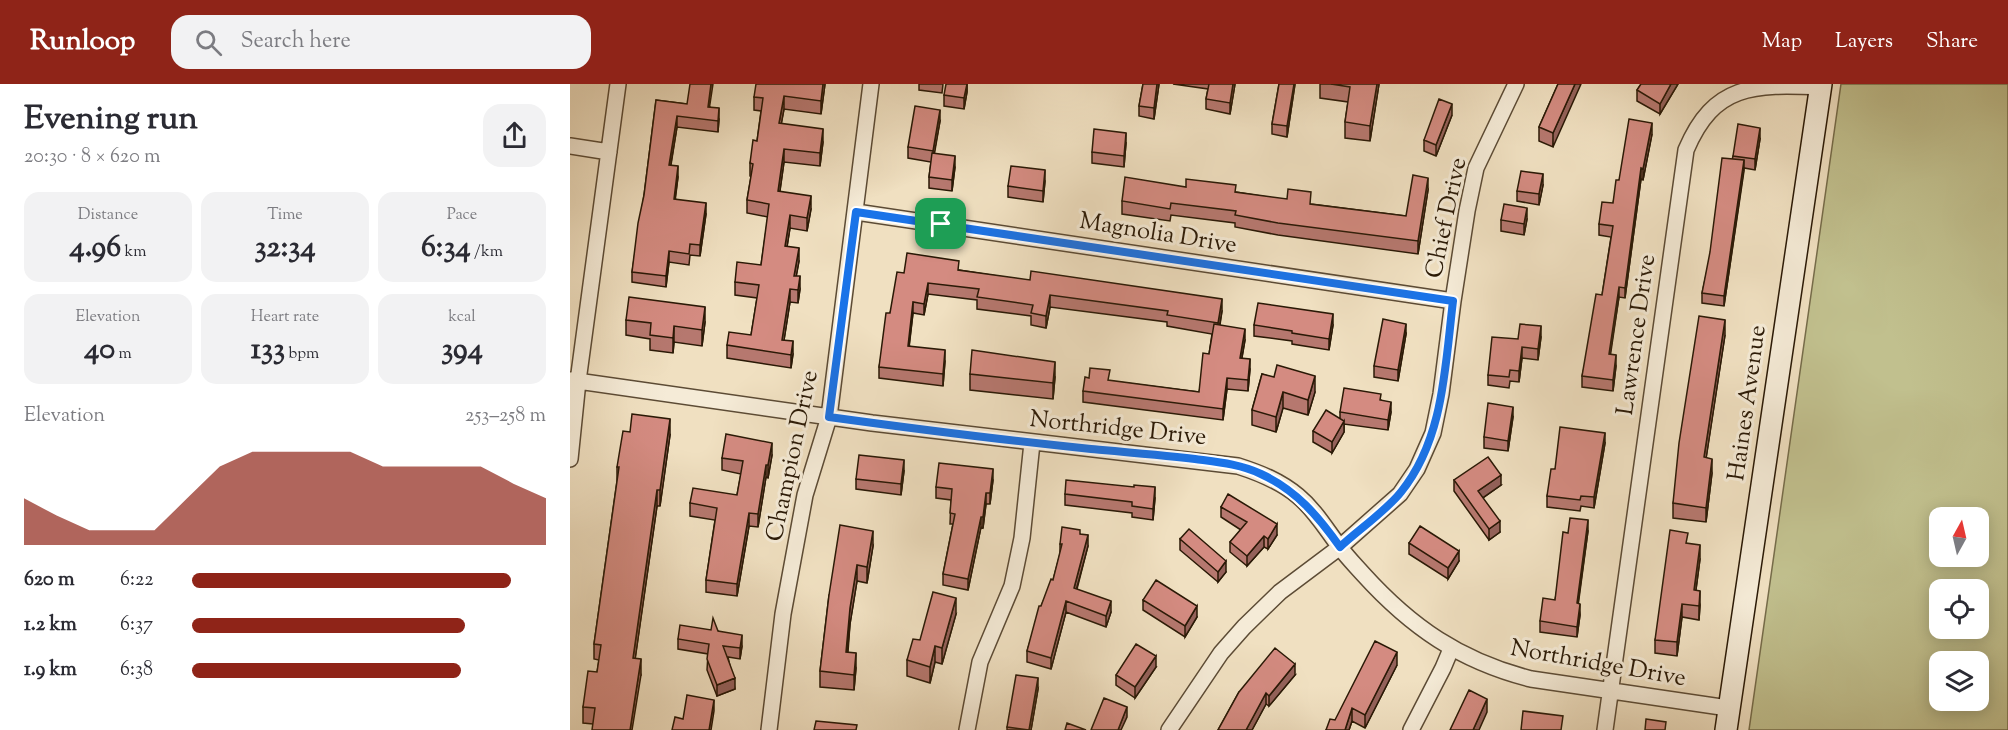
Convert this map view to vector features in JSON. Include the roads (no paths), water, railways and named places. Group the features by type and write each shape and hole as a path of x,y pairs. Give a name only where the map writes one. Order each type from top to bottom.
{"main road":[{"name":"Haines Avenue","path":"1726,730 1821,85"}],"street":[{"path":"570,459 574,380 618,84"},
{"name":"Champion Drive","path":"769,730 783,614 803,505 829,417 872,84"},
{"name":"Chief Drive","path":"1169,730 1221,653 1244,627 1280,592 1340,547 1400,494 1417,469 1433,433 1441,394 1453,301 1476,168 1516,84"},
{"name":"Lawrence Drive","path":"1605,730 1686,150 1695,127 1708,110 1724,96 1744,88 1769,84 1821,85"},
{"path":"570,146 609,152"},
{"name":"Magnolia Drive","path":"856,212 1453,301"},
{"name":"Northridge Drive","path":"574,380 829,417 1032,443 1238,465 1281,483 1300,497 1320,518 1340,547 1390,603 1413,624 1451,649 1505,672 1531,679 1728,708"},
{"path":"967,730 980,662 1012,586 1022,538 1032,443"},
{"path":"1411,730 1451,649"}]}
